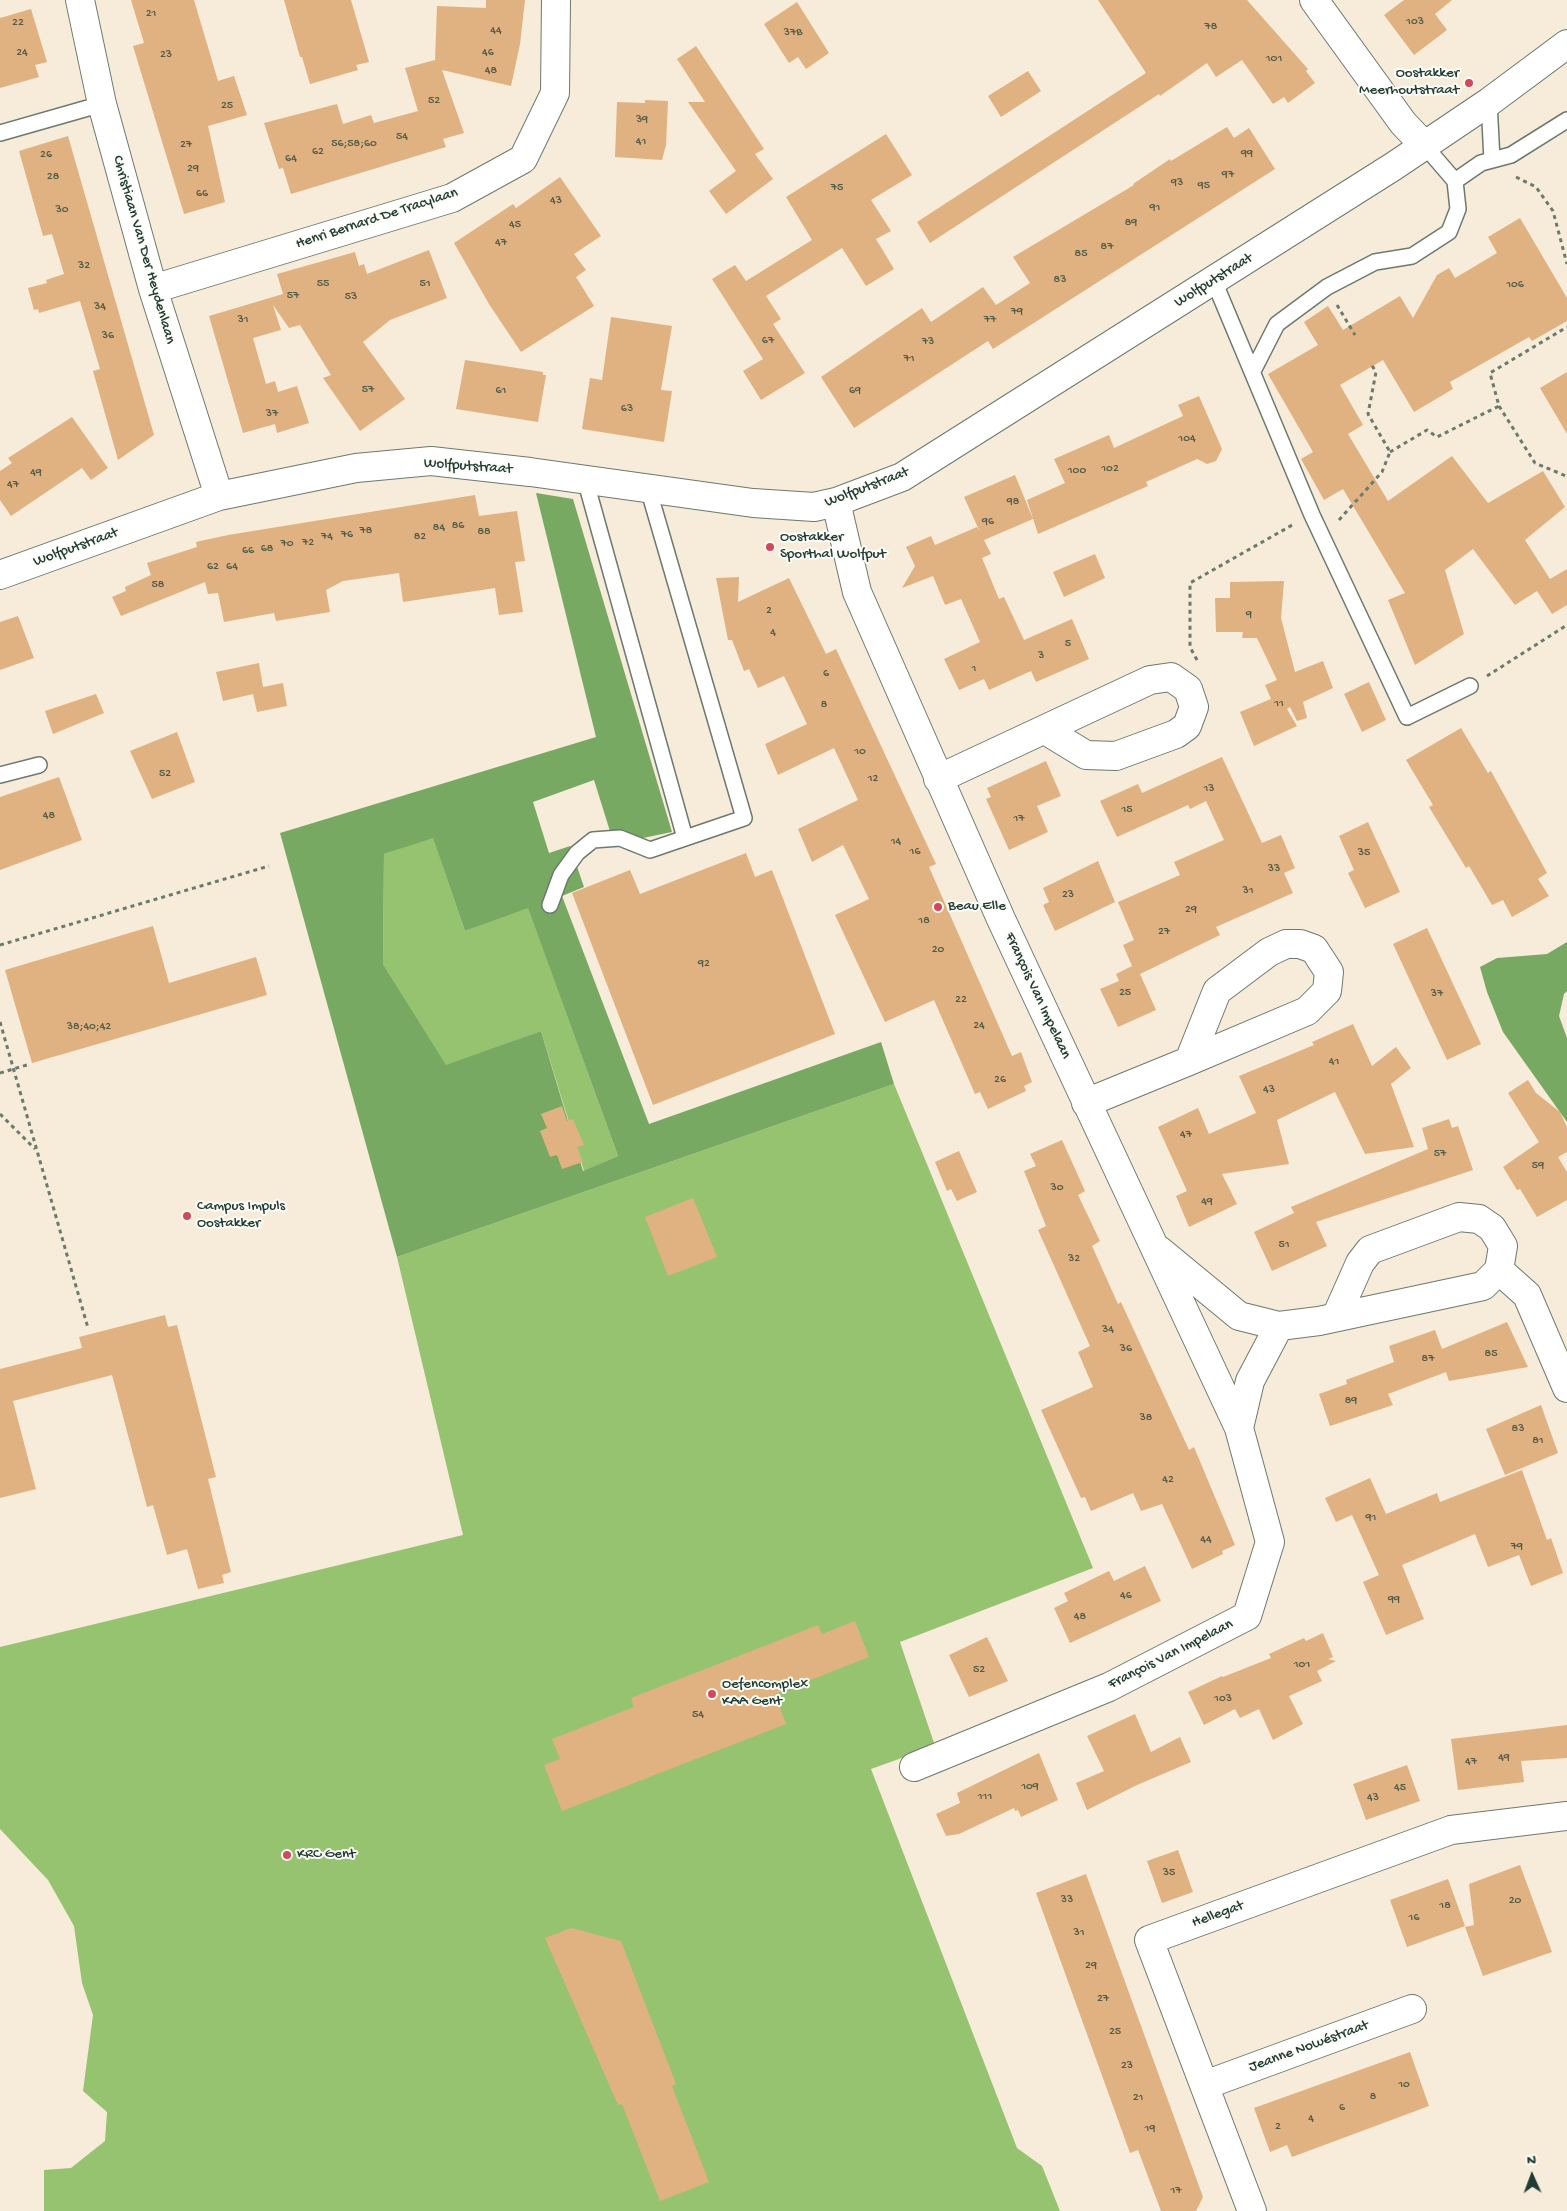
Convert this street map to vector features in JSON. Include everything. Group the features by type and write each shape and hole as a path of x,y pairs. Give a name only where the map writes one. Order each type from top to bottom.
{"street":[{"name":"Christiaan Van Der Heydenlaan","path":"80,0 102,104 153,289 219,496"},
{"name":"Henri Bernard De Tracylaan","path":"153,289 452,198 523,159 555,93 556,0"},
{"path":"1314,0 1403,123 1424,145"},
{"name":"Wolfputstraat","path":"0,575 219,496 356,468 431,461 585,479 753,503 814,507 836,502 902,477 1214,281 1424,145 1489,102 1567,44"},
{"name":"François Van Impelaan","path":"836,502 857,592 938,779 1086,1103 1239,1428 1270,1542 1246,1616 1109,1687 914,1767"},
{"path":"938,779 1150,680 1171,677 1188,689 1194,707 1187,726 1176,734 1116,756 1086,755 1045,730"},
{"path":"1086,1103 1189,1061 1307,1011 1328,991 1328,972 1314,949 1300,944 1286,944 1269,952 1217,991 1189,1061"},
{"path":"1336,1317 1360,1263 1370,1250 1459,1217 1479,1218 1492,1228 1503,1246 1499,1270 1526,1295 1558,1350 1567,1388"},
{"name":"François Van Impelaan","path":"1152,1244 1239,1316 1278,1326 1336,1317 1483,1286 1499,1270"},
{"name":"François Van Impelaan","path":"1239,1428 1250,1381 1278,1326"},
{"name":"Hellegat","path":"1252,2211 1149,1940 1451,1830 1567,1816"},
{"name":"Jeanne Nowéstraat","path":"1205,2085 1412,2009"}],"lane":[{"path":"1489,102 1492,160"},
{"path":"0,133 102,104"},
{"path":"1455,181 1482,163 1510,155 1567,120"},
{"path":"1253,371 1277,324 1327,287 1376,262 1412,256 1449,232 1458,209 1455,181 1424,145"},
{"path":"1214,281 1312,515 1407,717 1470,686"},
{"path":"585,479 685,838"},
{"path":"550,905 561,875 577,853 593,840 620,838 650,850 744,818 648,488"},
{"path":"0,775 39,765"}],"path":[{"path":"1511,175 1536,187 1552,211 1567,264"},
{"path":"1327,287 1354,335"},
{"path":"1567,326 1490,373 1499,406 1535,463 1567,478"},
{"path":"1371,364 1376,372 1368,414 1390,452"},
{"path":"1323,538 1382,472 1390,452 1427,430 1437,437 1499,406"},
{"path":"1188,689 1204,676 1190,647 1190,583 1312,515"},
{"path":"1470,686 1567,625"},
{"path":"0,945 269,866"},
{"path":"0,1022 88,1328"},
{"path":"0,1073 30,1064"},
{"path":"0,1114 36,1151"}],"green space":[{"path":"536,493 573,499 672,832 614,844 594,780 533,802 549,853 570,846 584,887 562,896 649,1124 881,1042 894,1084 397,1257 280,833 596,737","holes":["433,838 465,931 528,908 618,1156 583,1171 541,1031 446,1065 383,964 384,854"]},
{"path":"433,837 465,931 528,907 618,1156 584,1171 541,1031 446,1066 383,964 384,854"},
{"path":"1567,942 1567,991 1564,994 1559,1016 1567,1038 1567,1122 1503,1032 1487,992 1480,967 1497,958 1547,954"},
{"path":"894,1084 1093,1568 900,1642 935,1746 871,1769 1017,2148 1042,2166 1060,2211 44,2211 44,2170 71,2168 105,2141 107,2112 83,2091 93,2015 82,1983 74,1926 48,1880 0,1829 0,1647 463,1535 397,1257"}],"building":[{"path":"131,0 194,0 218,81 234,76 247,115 208,126 225,202 184,214 133,46 144,43"},
{"path":"284,0 351,0 369,62 356,65 358,70 310,84 302,57 300,57"},
{"path":"486,0 525,0 520,44 511,86 442,70 464,133 443,139 446,147 291,194 283,168 279,169 264,123 337,104 343,124 371,115 374,123 418,111 405,68 435,60 437,6 486,8"},
{"path":"1098,0 1247,0 1308,69 1306,71 1315,83 1288,103 1284,97 1273,104 1242,60 1216,77 1207,63 1160,96 1159,94 930,243 917,222 1146,73"},
{"path":"1404,0 1452,0 1435,14 1447,30 1414,55 1384,15"},
{"path":"797,2 829,53 806,69 798,57 789,63 764,24"},
{"path":"31,9 47,62 35,65 39,77 0,88 0,18"},
{"path":"696,46 764,149 755,154 773,179 726,214 709,191 736,171 688,102 705,102 677,59"},
{"path":"1028,71 1041,91 1001,117 988,96"},
{"path":"645,100 668,101 666,145 662,160 615,157 617,102 645,103"},
{"path":"1227,127 1234,138 1249,128 1275,169 993,349 988,341 854,428 821,377 922,308 931,322 983,287 996,305 1030,283 1013,257 1134,185 1170,159 1171,161"},
{"path":"886,134 912,175 871,200 891,231 876,239 894,269 866,286 842,248 766,296 781,319 773,324 805,373 761,400 743,371 763,359 712,279 735,265 746,281 812,240 786,197"},
{"path":"68,136 154,435 118,460 93,371 100,369 80,301 39,313 38,309 34,310 28,288 47,283 46,280 64,274 52,234 43,236 19,151"},
{"path":"560,177 601,236 574,254 586,270 576,277 594,306 521,352 489,304 454,243 513,204 516,208"},
{"path":"1520,218 1567,298 1567,321 1532,341 1529,337 1450,382 1453,389 1414,412 1383,360 1340,385 1363,425 1348,434 1388,501 1452,456 1488,503 1543,471 1565,507 1525,540 1550,579 1567,569 1567,605 1552,614 1537,591 1515,605 1473,549 1445,570 1464,634 1415,665 1388,600 1405,593 1343,489 1324,500 1301,459 1313,452 1268,374 1318,345 1304,322 1328,306 1343,330 1400,296 1413,318 1437,275 1449,268 1455,278 1497,253 1488,237"},
{"path":"429,250 447,298 390,320 363,342 405,399 360,431 323,378 331,375 300,325 289,328 273,305 281,330 253,338 266,384 275,381 278,392 297,386 309,423 277,433 275,424 243,433 209,316 283,294 277,274 355,252 359,266 364,264 367,274"},
{"path":"611,317 672,326 661,390 672,391 664,442 582,429 590,378 602,380"},
{"path":"465,360 543,372 543,375 546,375 538,422 456,409"},
{"path":"1567,372 1567,434 1540,388"},
{"path":"1199,396 1222,449 1216,461 1207,464 1197,459 1146,482 1148,486 1038,534 1027,500 1065,483 1054,459 1109,435 1114,448 1183,416 1178,405"},
{"path":"72,417 108,468 91,480 82,468 11,516 0,500 0,471 12,463 8,458"},
{"path":"1015,475 1033,519 984,540 991,554 982,558 999,599 1004,597 1024,640 1072,619 1089,659 1036,682 1031,671 989,690 984,679 959,690 944,659 980,642 961,599 945,605 933,576 902,588 915,566 906,547 931,536 935,545 977,527 980,532 964,497"},
{"path":"475,495 479,516 517,511 525,561 515,562 523,612 499,615 495,588 403,602 399,573 343,581 326,590 330,612 276,621 274,613 224,622 218,593 208,594 205,582 121,616 112,597 126,591 125,587 151,575 147,563 197,547 196,542 228,535"},
{"path":"1095,554 1105,578 1064,597 1053,572"},
{"path":"739,577 738,602 789,578 826,654 836,649 936,864 929,867 1012,1056 1021,1052 1032,1082 1024,1086 1026,1091 988,1109 980,1092 975,1094 934,1000 885,1022 835,915 869,899 843,845 812,862 798,829 858,800 834,748 778,775 765,744 807,724 784,676 758,688 749,669 744,671 732,640 728,640 716,578"},
{"path":"1284,581 1281,618 1295,672 1323,661 1333,688 1303,702 1307,718 1297,721 1290,707 1287,709 1297,726 1254,746 1240,712 1271,699 1265,685 1277,680 1257,638 1242,638 1243,632 1216,632 1215,598 1230,598 1230,582"},
{"path":"18,616 34,658 0,670 0,622"},
{"path":"259,663 263,687 283,683 287,706 257,712 253,694 223,701 216,672"},
{"path":"1369,682 1386,720 1362,732 1344,694"},
{"path":"96,694 104,713 53,734 45,711"},
{"path":"1461,728 1488,773 1491,771 1547,873 1538,879 1549,896 1512,917 1503,900 1492,905 1469,866 1466,868 1429,807 1433,805 1406,760"},
{"path":"177,732 195,782 152,799 130,751"},
{"path":"1222,757 1262,843 1281,835 1295,868 1284,873 1293,893 1216,927 1220,935 1140,974 1156,1010 1118,1027 1100,989 1119,981 1116,974 1132,966 1123,945 1134,940 1118,902 1180,875 1174,862 1224,840 1206,801 1190,809 1188,805 1117,837 1100,801 1138,784 1142,793"},
{"path":"1046,761 1061,796 1037,806 1048,832 1009,850 986,799 991,797 987,788"},
{"path":"59,777 82,840 0,870 0,797"},
{"path":"1368,822 1400,892 1365,908 1348,873 1354,870 1339,836"},
{"path":"746,853 755,877 772,870 835,1034 653,1105 572,893 630,870 640,894"},
{"path":"1098,861 1115,902 1055,931 1043,905 1049,902 1043,888"},
{"path":"153,926 169,983 256,957 267,995 32,1063 5,970"},
{"path":"1427,928 1481,1044 1447,1060 1393,944"},
{"path":"1353,1024 1372,1066 1396,1047 1411,1068 1391,1084 1414,1147 1365,1154 1335,1092 1277,1120 1289,1164 1222,1174 1237,1204 1189,1227 1176,1196 1187,1191 1158,1127 1198,1108 1209,1134 1256,1113 1239,1076 1314,1045 1312,1042"},
{"path":"1528,1080 1536,1093 1560,1112 1567,1127 1567,1152 1558,1157 1567,1172 1567,1200 1537,1217 1520,1189 1517,1190 1503,1167 1539,1142 1508,1093"},
{"path":"562,1106 567,1121 573,1119 584,1145 577,1147 583,1162 562,1169 557,1155 550,1157 540,1131 547,1128 541,1114"},
{"path":"1449,1119 1452,1128 1458,1126 1473,1170 1316,1222 1327,1246 1272,1271 1254,1232 1294,1213 1291,1207 1428,1149 1422,1128"},
{"path":"1062,1140 1085,1191 1078,1195 1100,1241 1092,1246 1118,1304 1121,1302 1189,1450 1194,1447 1235,1545 1222,1551 1223,1554 1192,1569 1162,1504 1141,1511 1133,1493 1091,1511 1085,1497 1081,1498 1041,1410 1093,1387 1078,1352 1090,1346 1038,1230 1046,1226 1024,1171 1036,1166 1030,1154"},
{"path":"959,1151 977,1192 957,1201 951,1189 947,1191 935,1162"},
{"path":"693,1198 717,1257 668,1276 645,1217"},
{"path":"165,1315 168,1327 177,1325 216,1477 208,1479 231,1572 222,1575 224,1583 198,1589 187,1549 167,1555 153,1505 147,1507 112,1375 13,1401 36,1489 0,1498 0,1369 82,1348 79,1337"},
{"path":"1507,1322 1528,1367 1449,1381 1446,1372 1388,1394 1393,1405 1330,1426 1319,1394 1347,1384 1346,1380 1394,1362 1389,1346 1435,1330 1442,1349"},
{"path":"1541,1405 1558,1453 1505,1475 1486,1429"},
{"path":"1522,1470 1547,1540 1551,1538 1563,1573 1531,1586 1519,1555 1488,1567 1475,1534 1402,1565 1424,1619 1386,1635 1363,1582 1379,1575 1352,1515 1336,1522 1325,1498 1370,1478 1386,1514 1437,1493 1440,1502"},
{"path":"1145,1566 1161,1601 1070,1643 1054,1608 1068,1601 1064,1593 1109,1571 1114,1581"},
{"path":"855,1621 869,1657 775,1694 786,1724 562,1811 544,1765 560,1759 552,1739 634,1707 631,1698 818,1625 822,1634"},
{"path":"1323,1633 1333,1657 1328,1659 1336,1661 1317,1671 1322,1681 1289,1696 1303,1724 1273,1740 1259,1709 1240,1718 1235,1709 1204,1725 1188,1692 1222,1676 1271,1658 1269,1654 1304,1638 1306,1641"},
{"path":"987,1637 1008,1681 969,1697 949,1655"},
{"path":"1135,1714 1151,1752 1180,1737 1191,1762 1137,1785 1087,1810 1076,1783 1104,1771 1087,1736"},
{"path":"1567,1725 1567,1758 1521,1761 1524,1782 1458,1790 1451,1739"},
{"path":"1039,1753 1058,1800 1021,1817 1018,1810 1015,1811 1014,1808 959,1834 946,1836 936,1814 960,1803 957,1793"},
{"path":"1407,1765 1420,1801 1366,1820 1353,1784"},
{"path":"1178,1850 1193,1892 1162,1903 1147,1861"},
{"path":"1520,1865 1552,1952 1483,1976 1465,1927 1474,1925 1469,1884"},
{"path":"1086,1874 1203,2197 1196,2211 1161,2211 1138,2150 1130,2153 1036,1893"},
{"path":"1448,1879 1465,1926 1407,1947 1390,1900"},
{"path":"571,1928 621,1941 676,2084 672,2086 709,2182 660,2201 622,2104 618,2105 545,1938"},
{"path":"1410,2052 1429,2106 1292,2157 1287,2145 1270,2152 1254,2108"}],"place":[{"name":"Oostakker Meerhoutstraat","path":"1469,83"},
{"name":"Oostakker Sporthal Wolfput","path":"770,547"},
{"name":"Beau Elle","path":"938,907"},
{"name":"Campus Impuls Oostakker","path":"187,1216"},
{"name":"Oefencomplex KAA Gent","path":"712,1694"},
{"name":"KRC Gent","path":"287,1855"}]}
